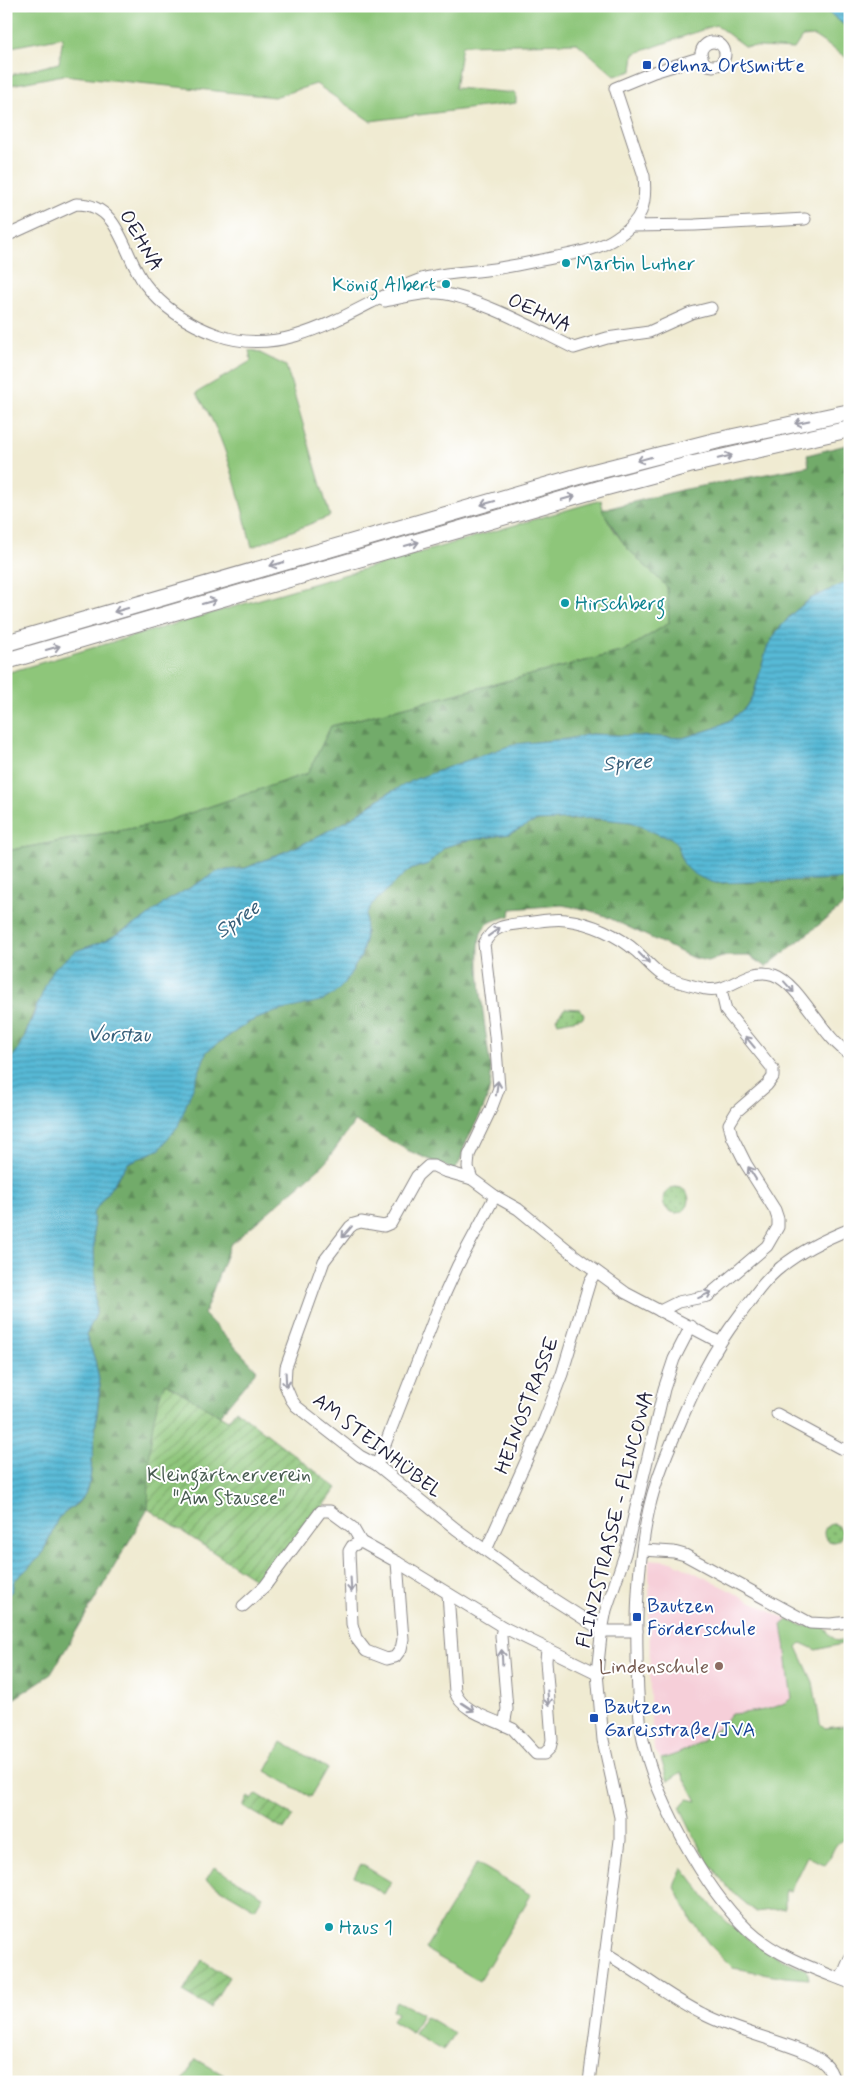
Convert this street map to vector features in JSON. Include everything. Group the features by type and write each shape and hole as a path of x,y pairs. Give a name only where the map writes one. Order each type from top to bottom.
{"highway":[{"path":"6,643 642,459 850,412"},
{"path":"6,661 599,489 689,465 850,429"}],"street":[{"name":"OEHNA","path":"6,236 76,204 98,207 112,223 144,284 177,316 218,335 247,342 281,340 302,334 427,278 494,269 588,250 612,241 632,226 643,209 646,199 644,176 615,88 654,72 702,57"},
{"path":"632,226 704,225 805,219"},
{"name":"OEHNA","path":"380,298 385,301 438,293 463,298 574,348 607,338 654,330 691,314 711,308"},
{"path":"719,1342 626,1293 547,1234 518,1209 495,1196 472,1179 467,1161 478,1133 491,1109 498,1088 495,1036 484,944 489,934 497,928 510,924 563,919 581,922 623,941 664,977 708,989 721,989 740,979 759,973 774,974 792,989 834,1040 850,1054"},
{"path":"660,1311 678,1302 708,1296 767,1246 778,1227 775,1210 746,1164 732,1136 729,1124 737,1111 767,1085 773,1077 773,1069 726,1011 721,989"},
{"name":"AM STEINHÜBEL","path":"472,1179 434,1166 428,1166 417,1176 391,1223 384,1226 361,1222 350,1227 324,1261 286,1367 285,1377 288,1392 296,1406 360,1456 377,1465 456,1529 554,1599 603,1631"},
{"path":"377,1465 436,1311 495,1196"},
{"path":"850,1229 811,1246 775,1272 756,1293 719,1342 696,1384 667,1453 649,1508 643,1550 637,1631 637,1671 643,1740 658,1787 698,1864 719,1896 748,1930 776,1950 798,1962 846,1981 850,1958"},
{"name":"HEINOSTRASSE","path":"486,1550 544,1421 562,1374 590,1281 596,1272"},
{"name":"FLINZSTRASSE - FLINCOWA","path":"589,2082 620,1840 620,1817 603,1740 597,1673 601,1636 606,1610 625,1554 664,1389 674,1359 691,1326"},
{"path":"776,1414 840,1448 850,1450"},
{"path":"243,1606 265,1586 321,1511 330,1511 353,1528 360,1542 397,1562 504,1627 597,1673"},
{"path":"360,1542 352,1546 349,1551 352,1624 356,1638 366,1650 386,1660 395,1657 401,1649 403,1639 397,1562"},
{"path":"643,1550 674,1552 684,1555 810,1622 830,1624 850,1622"},
{"path":"448,1594 455,1692 458,1700 467,1707 513,1729 536,1754 544,1754 550,1748 552,1740 546,1661 547,1649"},
{"path":"504,1627 502,1645 507,1709 504,1725"},
{"path":"603,1631 637,1631"},
{"path":"605,1953 660,1990 705,2015 770,2038 825,2063 833,2074 834,2082"}],"shaded area":[{"name":"Lindenschule","path":"649,1559 672,1561 788,1620 782,1625 788,1656 788,1676 792,1697 783,1705 731,1714 720,1729 680,1754 661,1759 654,1749 650,1710"}],"green space":[{"path":"6,6 821,6 850,30 850,60 814,36 802,37 794,49 744,46 716,25 634,54 632,71 615,76 577,43 462,45 455,88 516,93 516,103 370,121 316,84 274,97 63,75 6,86 6,76 59,63 63,37 6,48"},
{"path":"249,350 256,351 286,366 330,516 252,547 224,447 207,410 196,393 251,361"},
{"path":"850,444 850,581 810,599 793,613 777,631 767,648 754,693 746,707 732,719 715,728 683,738 591,734 568,739 515,744 457,764 386,794 347,821 303,844 246,868 219,871 167,901 144,919 105,941 76,951 35,1008 21,1045 6,1067 6,851 161,823 308,773 331,726 624,651 669,623 667,587 626,547 602,510 681,490 809,466 807,455"},
{"path":"601,500 604,512 618,536 637,558 667,586 669,623 624,651 331,726 309,773 161,823 6,851 6,673"},
{"path":"593,818 631,822 660,835 670,837 679,845 679,855 691,869 703,878 716,883 841,879 850,875 850,900 766,967 749,956 727,956 707,961 691,957 605,916 588,910 562,905 511,909 510,916 495,920 485,926 480,939 479,975 491,1072 489,1093 458,1165 454,1170 409,1151 355,1121 325,1163 230,1245 204,1314 257,1370 220,1415 165,1384 151,1435 148,1509 51,1674 6,1704 6,1597 12,1591 14,1581 41,1556 58,1518 78,1503 85,1494 90,1480 100,1385 95,1360 86,1335 96,1314 93,1213 128,1163 160,1149 207,1051 249,1022 344,984 361,956 365,940 366,915 372,904 409,870 428,864 445,847 464,841 509,834 536,821"},
{"path":"565,1008 580,1009 584,1014 583,1018 558,1023 556,1018"},
{"path":"676,1187 685,1191 689,1200 685,1209 676,1213 667,1209 663,1200 667,1191"},
{"name":"Kleingärtnerverein \"Am Stausee\"","path":"165,1383 228,1420 236,1410 337,1488 265,1586 148,1509 152,1429 159,1398"},
{"path":"829,1524 837,1524 842,1529 840,1540 829,1542 824,1537 824,1529"},
{"path":"788,1620 804,1626 823,1627 836,1641 850,1638 850,1642 816,1650 801,1643 797,1647 813,1682 820,1723 825,1728 850,1725 850,1837 836,1845 825,1865 807,1856 790,1891 785,1890 785,1908 756,1912 731,1891 706,1860 680,1807 687,1799 697,1801 681,1772 668,1781 661,1759 681,1752 700,1742 717,1729 731,1714 779,1706 792,1698 782,1625"},
{"path":"282,1742 327,1768 310,1797 266,1771"},
{"path":"257,1794 293,1816 284,1830 243,1806 248,1797 252,1800"},
{"path":"477,1863 531,1895 479,1981 425,1949"},
{"path":"361,1864 391,1882 384,1894 354,1876"},
{"path":"214,1867 263,1896 255,1909 206,1880"},
{"path":"682,1867 712,1906 732,1927 768,1952 807,1970 809,1979 733,1968 709,1944 691,1920 675,1887"},
{"path":"202,1960 229,1977 210,2008 183,1992"},
{"path":"396,2001 422,2014 412,2033 392,2021 397,2013 392,2010"},
{"path":"425,2016 454,2033 443,2051 414,2034"},
{"path":"196,2059 236,2082 186,2082 183,2080"}],"water":[{"path":"821,6 850,6 850,30"},
{"name":"Vorstau","path":"850,581 850,875 841,879 716,883 696,875 685,865 679,845 670,837 660,835 631,822 593,818 536,821 509,834 464,841 445,847 428,864 409,870 372,904 366,915 365,940 361,956 344,984 335,993 324,1000 275,1012 249,1022 207,1051 178,1126 160,1149 128,1163 93,1213 96,1314 86,1335 95,1360 100,1385 90,1480 85,1494 58,1518 41,1556 14,1581 12,1591 6,1597 6,1067 21,1045 52,970 76,951 105,941 144,919 167,901 219,871 246,868 303,844 347,821 387,794 416,779 457,764 515,744 568,739 591,734 683,738 715,728 732,719 746,707 754,693 767,648 777,631 793,613 810,599"}],"place":[{"name":"Oehna Ortsmitte","path":"647,65"},
{"name":"Martin Luther","path":"566,263"},
{"name":"König Albert","path":"446,284"},
{"name":"Hirschberg","path":"565,603"},
{"name":"Bautzen Förderschule","path":"637,1617"},
{"name":"Lindenschule","path":"719,1666"},
{"name":"Bautzen Gareisstraße/JVA","path":"594,1718"},
{"name":"Haus 1","path":"329,1927"}],"water label":[{"name":"Spree","path":"627,762"},
{"name":"Spree","path":"237,919"}]}
